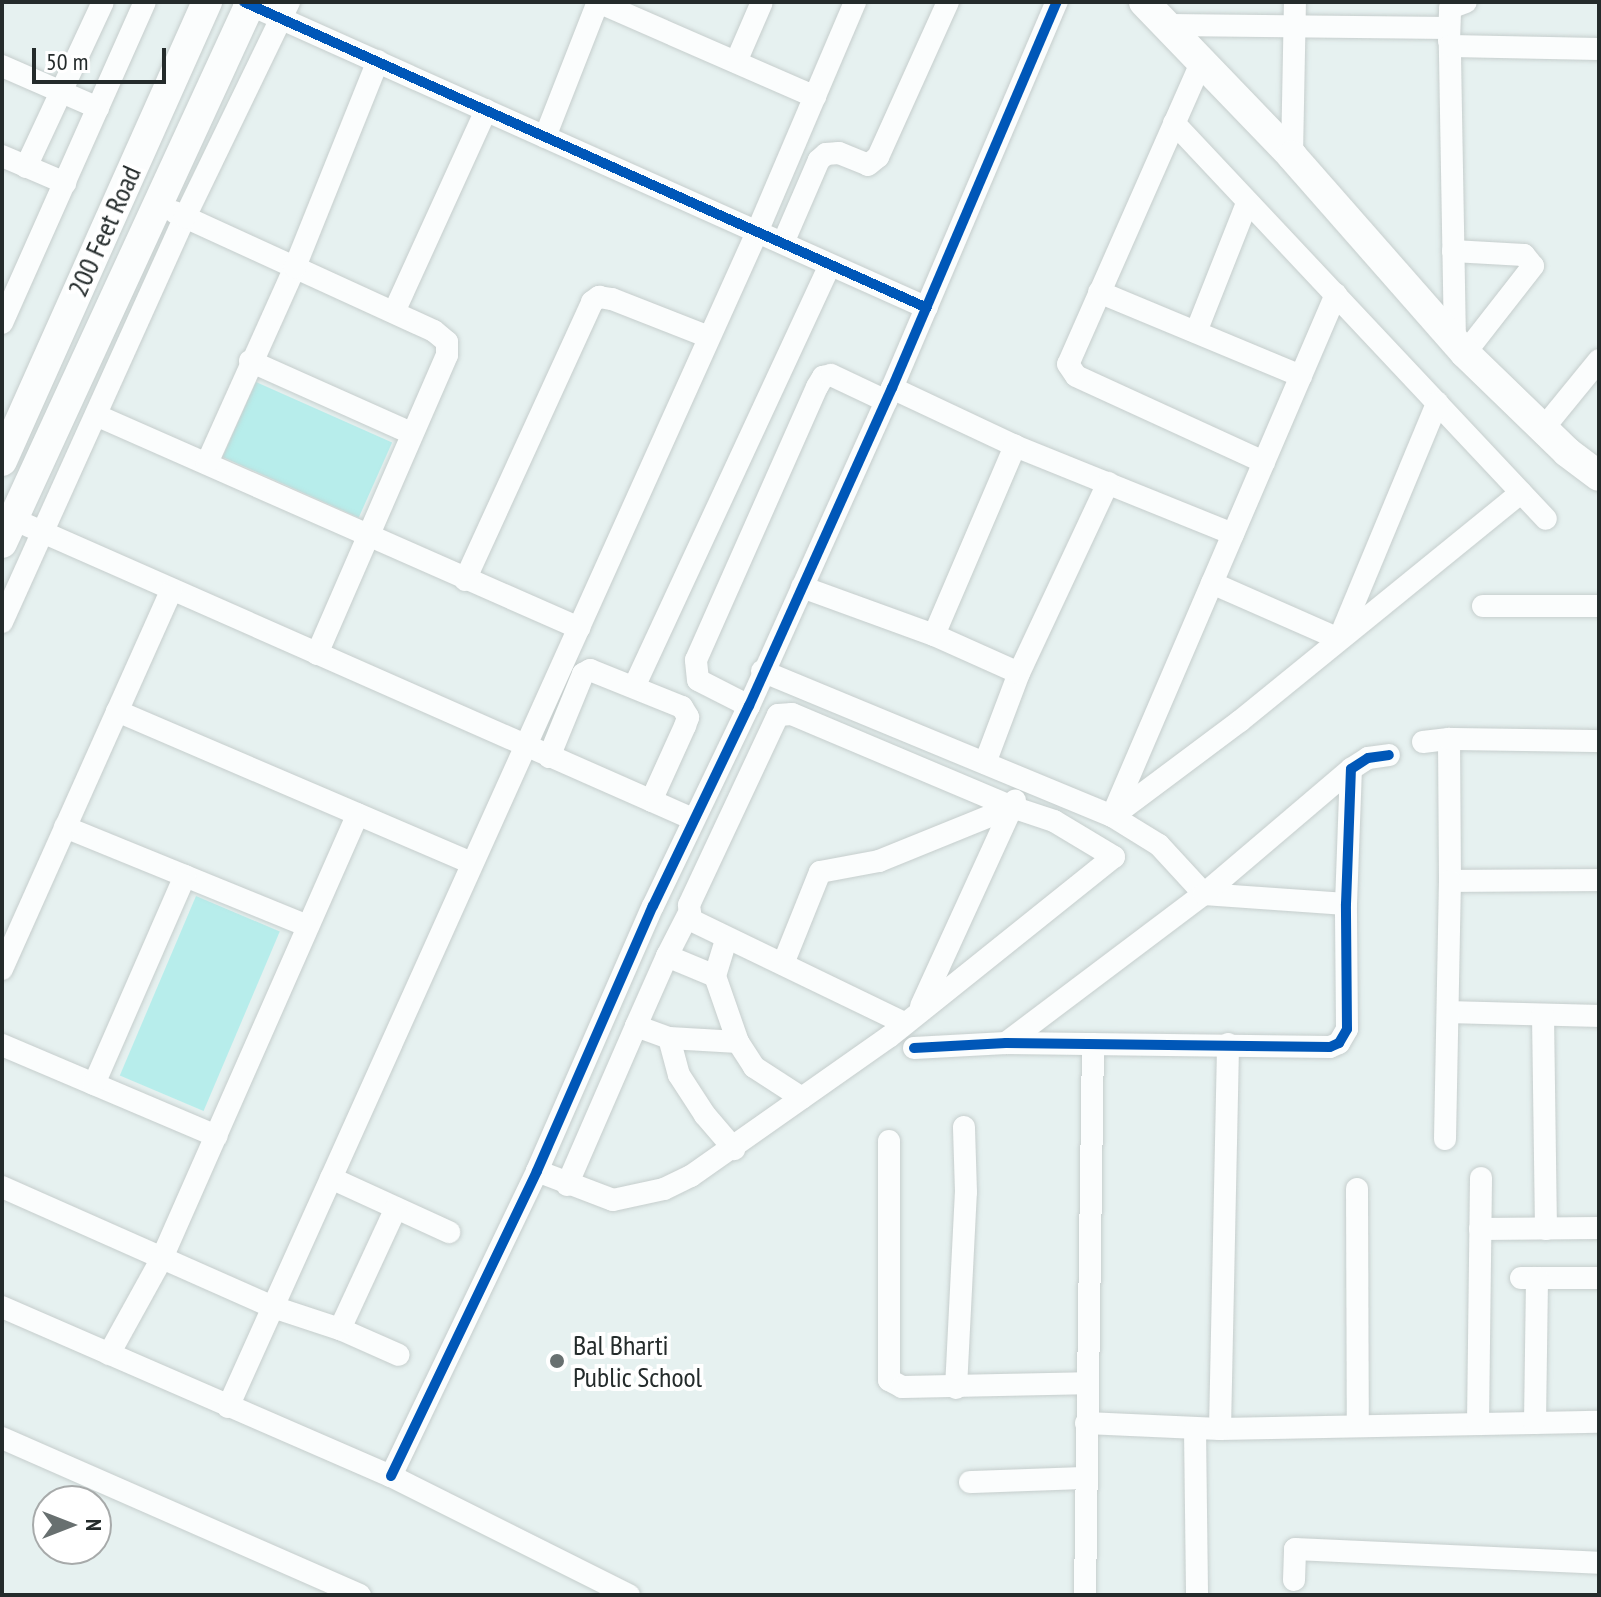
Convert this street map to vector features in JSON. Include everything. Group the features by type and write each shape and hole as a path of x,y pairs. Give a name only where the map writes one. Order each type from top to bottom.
{"street":[{"path":"26,167 103,2"},
{"path":"2,323 145,2"},
{"name":"200 Feet Road","path":"2,461 207,2"},
{"path":"545,137 598,2 815,97"},
{"path":"736,62 762,2"},
{"path":"228,1407 757,232 855,2"},
{"path":"783,243 819,160 826,154 839,153 868,165 878,157 948,2"},
{"path":"391,1476 537,1171 693,819 749,706 762,671 927,308 1057,2"},
{"path":"1144,2 1170,25 1201,63 1292,156 1460,347 1542,430 1599,476"},
{"path":"1292,156 1295,2"},
{"path":"1460,347 1453,251 1449,37 1450,8 1466,2"},
{"path":"693,819 526,748 42,532 8,531 156,204 249,3 286,10 378,61 927,308"},
{"path":"2,622 98,416 185,217 286,10"},
{"path":"1170,25 1294,27 1599,49"},
{"path":"207,463 250,361 295,267 378,61"},
{"path":"1201,63 1070,355 1070,371 1264,462"},
{"path":"2,66 98,108"},
{"path":"394,312 486,110"},
{"path":"1174,123 1546,519"},
{"path":"2,156 65,183"},
{"path":"1196,332 1247,203"},
{"path":"156,204 443,335 447,342 447,355 317,654"},
{"path":"1453,251 1524,255 1533,266 1460,347"},
{"path":"634,687 830,265"},
{"path":"1099,292 1301,376"},
{"path":"1112,816 1336,294"},
{"path":"465,580 592,302 599,297 612,299 709,337"},
{"path":"1542,430 1599,360"},
{"path":"250,361 411,433"},
{"path":"749,706 698,680 696,660 823,377 831,375 889,394 1233,534"},
{"path":"1339,639 1437,403"},
{"path":"98,416 366,537 579,628"},
{"path":"934,635 1015,446"},
{"path":"985,763 1019,673 1108,483"},
{"path":"1112,816 1240,721 1521,493"},
{"path":"1212,583 1339,639"},
{"path":"802,587 934,635 1019,673"},
{"path":"2,969 171,591"},
{"path":"1483,606 1599,606"},
{"path":"549,757 583,674 595,669 682,707 688,717 651,801"},
{"path":"762,671 1112,816 1159,845 1204,894 1346,904"},
{"path":"117,711 472,863"},
{"path":"537,1171 567,1185 613,1200 636,1197 691,1176 734,1149 911,1017 1114,857 1054,821 1012,807 792,714 778,715 689,905 689,913 667,956 567,1185"},
{"path":"1423,742 1449,739 1599,741"},
{"path":"1445,1139 1450,881 1449,739"},
{"path":"1006,1043 1204,894 1351,769 1368,758 1389,755"},
{"path":"914,1048 1006,1043 1330,1047 1345,1037 1351,769"},
{"path":"911,1017 1025,780"},
{"path":"783,964 820,872 870,864 1012,807"},
{"path":"109,1354 162,1258 358,814"},
{"path":"65,827 308,926"},
{"path":"94,1084 185,876"},
{"path":"1450,881 1599,880"},
{"path":"689,913 698,927 911,1017"},
{"path":"726,940 715,976 738,1042 754,1067 802,1098"},
{"path":"667,956 715,976"},
{"path":"1448,1012 1599,1016"},
{"path":"1543,1015 1546,1229"},
{"path":"636,1026 669,1038 738,1042"},
{"path":"669,1038 679,1075 705,1115 734,1149"},
{"path":"1085,1595 1093,1044"},
{"path":"1220,1429 1228,1044"},
{"path":"2,1045 216,1136"},
{"path":"956,1388 966,1192 964,1127"},
{"path":"889,1141 889,1380 902,1387 956,1388 1086,1383"},
{"path":"331,1178 449,1232"},
{"path":"1478,1424 1481,1178"},
{"path":"2,1187 273,1307 340,1329 399,1355"},
{"path":"1357,1189 1358,1425"},
{"path":"340,1329 396,1208"},
{"path":"1480,1229 1599,1228"},
{"path":"1535,1423 1529,1278 1599,1278"},
{"path":"2,1307 391,1476 619,1593"},
{"path":"1086,1423 1220,1429 1599,1422"},
{"path":"1195,1429 1197,1595"},
{"path":"2,1438 360,1595"},
{"path":"970,1482 1086,1478"},
{"path":"1294,1580 1295,1549 1599,1563"}],"shaded area":[{"path":"256,382 392,443 359,518 223,457"},
{"path":"196,896 280,932 204,1111 120,1075"}],"cycle path":[{"path":"244,2 927,308"},
{"path":"391,1476 537,1171 653,906 749,706 892,388 1057,2"},
{"path":"914,1048 1006,1043 1330,1047 1339,1043 1347,1029 1346,904 1351,769 1368,758 1389,755"}],"place":[{"name":"Bal Bharti Public School","path":"557,1361"}]}
